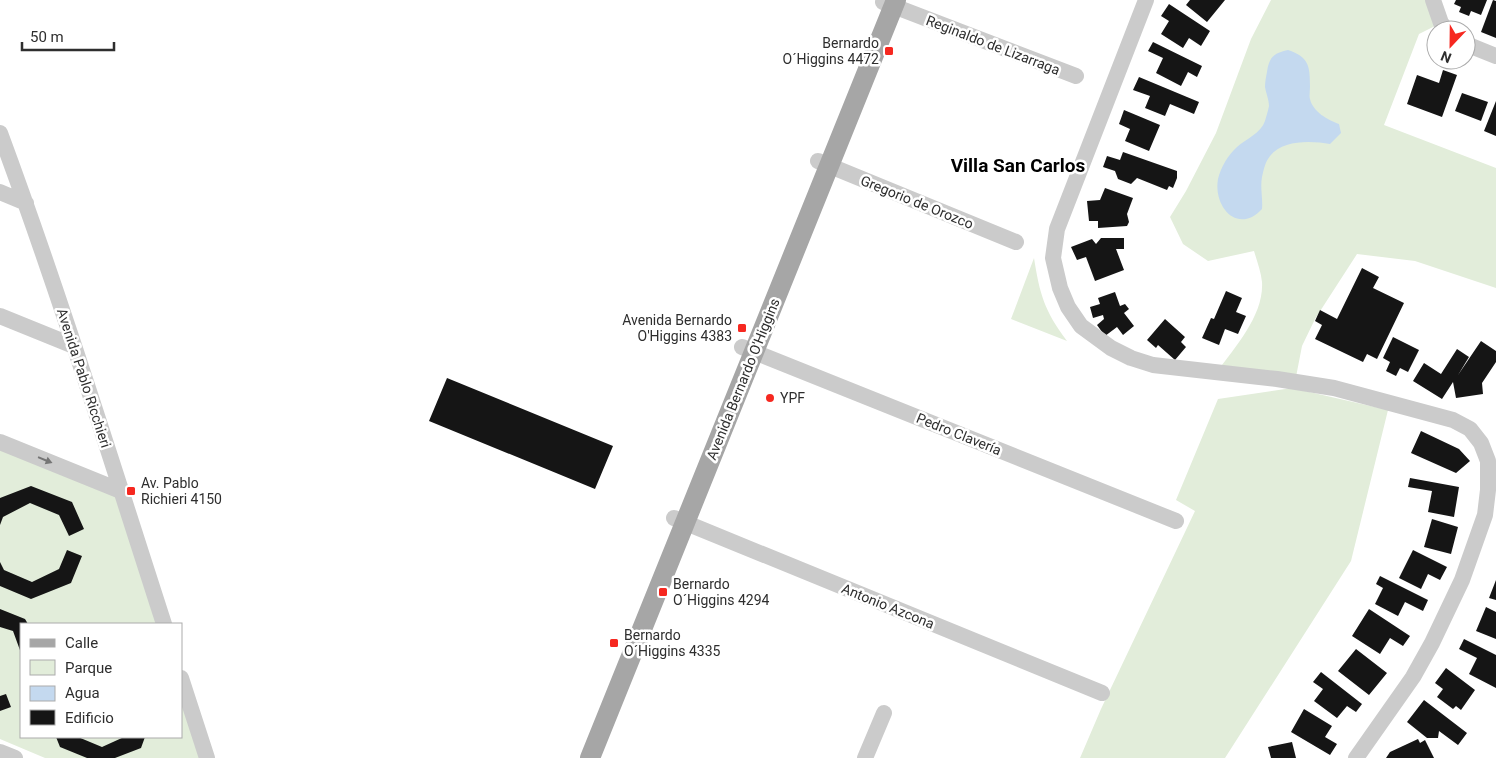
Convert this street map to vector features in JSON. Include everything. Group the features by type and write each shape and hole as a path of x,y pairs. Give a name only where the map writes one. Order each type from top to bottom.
{"main road":[{"name":"Avenida Bernardo O'Higgins","path":"590,758 611,692 889,2"},
{"name":"Avenida Bernardo O'Higgins","path":"578,758 611,692"}],"street":[{"path":"1146,0 1057,229 1053,258 1060,288 1068,307 1081,326 1118,351 1131,358 1153,365 1277,379 1334,388 1453,420 1470,429 1481,442 1488,461 1488,490 1484,516 1462,580 1432,643 1412,677 1356,758"},
{"path":"1433,0 1441,20"},
{"name":"Reginaldo de Lizarraga","path":"889,2 1076,76"},
{"path":"1476,48 1496,56"},
{"name":"Avenida Pablo Ricchieri","path":"0,133 26,203 74,346 164,623"},
{"name":"Gregorio de Orozco","path":"824,164 1016,242"},
{"path":"0,192 26,203"},
{"path":"0,316 74,346"},
{"name":"Pedro Clavería","path":"748,349 1176,521"},
{"path":"0,442 120,491"},
{"name":"Antonio Azcona","path":"679,521 1102,693"},
{"path":"182,681 207,758"},
{"path":"864,758 884,712"},
{"path":"0,752 15,758"}],"green space":[{"path":"1271,0 1435,0 1440,20 1426,20 1426,30 1419,34 1384,125 1496,168 1496,288 1415,261 1357,254 1315,319 1302,346 1295,382 1217,372 1254,318 1261,294 1262,282 1258,263 1254,251 1208,261 1183,244 1170,217 1186,191 1216,133 1251,39"},
{"path":"1034,258 1044,302 1067,341 1011,319"},
{"path":"1292,388 1388,410 1351,561 1225,758 1080,758 1101,709 1195,511 1176,500 1218,399"},
{"path":"0,442 121,491 164,623 20,623 20,738 182,738 182,681 207,758 45,758 0,739"}],"water":[{"path":"1288,50 1300,56 1307,63 1310,73 1310,98 1314,108 1326,118 1339,124 1341,133 1330,144 1314,142 1296,143 1273,152 1266,163 1262,177 1262,209 1253,216 1244,219 1236,218 1223,208 1219,199 1217,189 1219,175 1225,162 1234,150 1263,125 1269,106 1265,87 1269,63 1273,56"}],"building":[{"path":"1190,0 1225,0 1207,22 1186,5"},
{"path":"1456,0 1487,0 1481,15 1471,11 1469,16 1459,12 1461,7 1454,4"},
{"path":"1493,0 1496,1 1496,38 1481,32"},
{"path":"1169,4 1210,31 1201,46 1189,38 1183,48 1161,34 1169,21 1161,16"},
{"path":"1153,42 1202,66 1197,77 1188,72 1181,86 1156,73 1163,58 1148,51"},
{"path":"1443,70 1457,75 1442,117 1407,104 1417,75 1439,83"},
{"path":"1139,77 1199,102 1194,114 1170,104 1165,116 1145,108 1150,96 1133,90"},
{"path":"1462,93 1488,102 1481,121 1455,111"},
{"path":"1496,101 1496,136 1484,131"},
{"path":"1124,110 1160,125 1149,151 1125,141 1130,129 1119,124"},
{"path":"1123,152 1177,171 1177,178 1173,188 1169,186 1167,190 1137,178 1131,184 1118,179 1115,171 1103,167 1107,156 1120,160"},
{"path":"1105,188 1133,198 1127,214 1129,222 1127,226 1098,228 1098,221 1089,221 1087,201 1100,200"},
{"path":"1101,238 1124,238 1124,249 1116,249 1124,270 1095,281 1086,257 1077,260 1071,247 1092,239 1096,244"},
{"path":"1362,268 1379,277 1373,288 1404,303 1377,359 1367,354 1363,362 1315,339 1322,325 1315,321 1320,310 1337,319"},
{"path":"1226,291 1242,298 1236,312 1246,316 1238,334 1225,329 1219,345 1202,338 1211,318 1214,319"},
{"path":"1115,292 1120,306 1125,304 1129,309 1124,313 1134,326 1123,335 1117,327 1105,336 1097,325 1104,319 1103,315 1093,318 1090,307 1100,304 1098,298"},
{"path":"1165,319 1185,337 1181,342 1186,347 1175,360 1158,345 1156,348 1147,340"},
{"path":"1393,337 1419,350 1408,372 1400,368 1396,376 1386,371 1390,362 1383,358"},
{"path":"1481,341 1496,351 1496,362 1482,383 1483,394 1456,398 1453,382 1442,399 1413,381 1424,363 1441,374 1457,349 1469,357 1458,375"},
{"path":"447,378 613,446 595,489 429,421"},
{"path":"1421,431 1459,449 1470,461 1456,473 1411,453"},
{"path":"1410,478 1459,487 1454,517 1428,512 1432,491 1408,487"},
{"path":"31,486 72,502 84,529 69,536 59,515 30,503 3,517 0,525 0,498"},
{"path":"1432,519 1458,527 1451,554 1424,547"},
{"path":"67,550 82,556 71,583 31,599 0,586 0,562 4,570 32,582 59,569"},
{"path":"1413,550 1447,567 1440,580 1428,574 1421,589 1399,578"},
{"path":"1380,576 1428,600 1423,611 1405,602 1398,616 1375,604 1383,588 1376,584"},
{"path":"1496,580 1496,600 1489,598"},
{"path":"1486,607 1496,612 1496,639 1476,631"},
{"path":"0,609 25,619 27,623 20,623 20,650 13,631 0,627"},
{"path":"1369,609 1410,636 1403,646 1390,638 1380,654 1352,636"},
{"path":"1464,639 1496,655 1496,688 1469,674 1477,658 1459,649"},
{"path":"1356,649 1387,673 1369,695 1338,671"},
{"path":"1446,668 1475,690 1461,710 1456,706 1453,709 1437,697 1443,689 1435,683"},
{"path":"1321,672 1362,704 1356,712 1347,706 1337,718 1314,701 1323,689 1313,682"},
{"path":"6,694 11,707 0,711 0,696"},
{"path":"1424,700 1467,733 1458,745 1439,731 1438,738 1427,738 1407,722"},
{"path":"1304,709 1332,726 1325,737 1337,744 1330,755 1291,732"},
{"path":"56,738 80,738 102,747 122,738 145,738 141,748 115,758 87,758 60,747"},
{"path":"1418,739 1420,743 1425,740 1434,758 1386,758 1390,752"},
{"path":"1292,742 1296,758 1271,758 1268,747"}],"place":[{"name":"Bernardo O´Higgins 4472","path":"889,51"},
{"name":"Avenida Bernardo O'Higgins 4383","path":"742,328"},
{"name":"YPF","path":"770,398"},
{"name":"Av. Pablo Richieri 4150","path":"131,491"},
{"name":"Bernardo O´Higgins 4294","path":"663,592"},
{"name":"Bernardo O´Higgins 4335","path":"614,643"}],"district":[{"name":"Villa San Carlos","path":"1018,165"}]}
